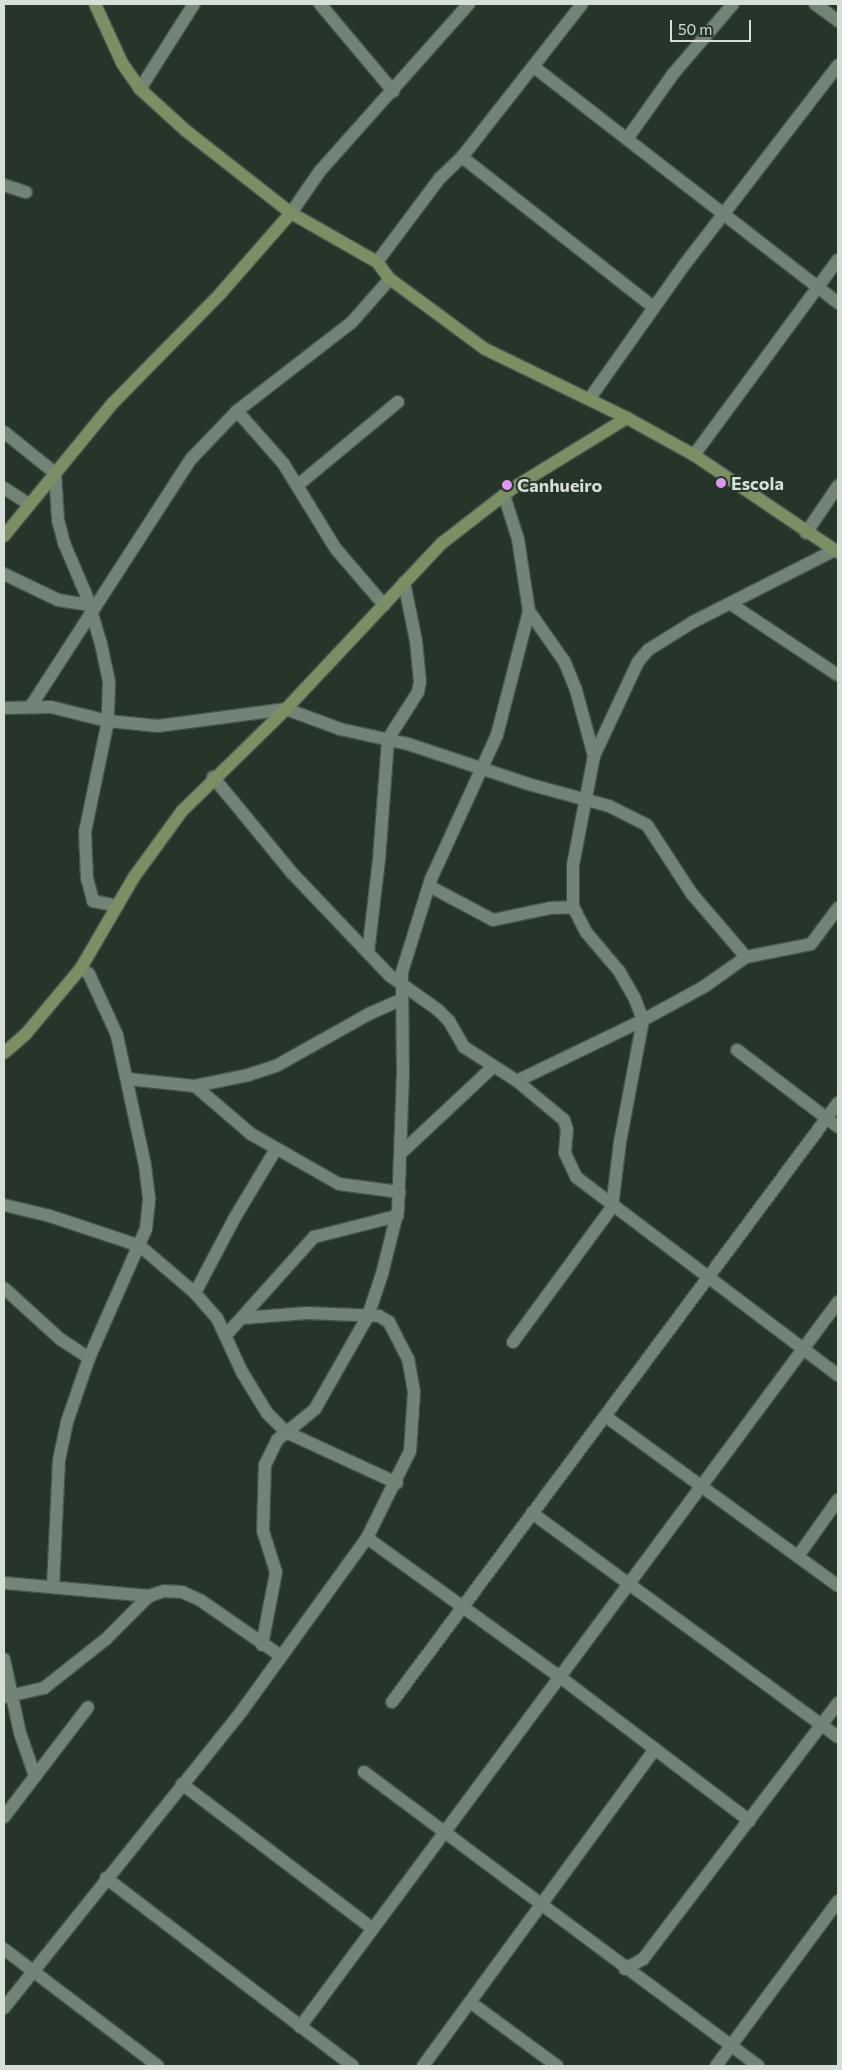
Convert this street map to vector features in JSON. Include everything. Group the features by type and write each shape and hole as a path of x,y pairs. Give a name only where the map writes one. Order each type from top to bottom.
{"street":[{"path":"95,4 122,62 140,89 185,130 291,213 377,262 390,279 485,349 529,373 590,398 694,456 837,551"},
{"path":"140,89 194,4"},
{"path":"320,4 393,91"},
{"path":"377,262 439,179 462,157 582,4"},
{"path":"627,139 668,81 733,4"},
{"path":"815,4 838,21"},
{"path":"4,536 113,403 220,294 291,213 320,171 393,91 465,6"},
{"path":"590,398 653,308 723,214 838,65"},
{"path":"534,67 838,303"},
{"path":"462,157 653,308"},
{"path":"4,185 26,192"},
{"path":"694,456 838,260"},
{"path":"31,706 90,608 191,459 236,411 352,322 390,279"},
{"path":"298,486 398,402"},
{"path":"236,411 283,464 298,486 313,517 336,550 384,605"},
{"path":"4,1053 24,1035 81,968 154,848 213,777 286,708 442,543 504,495 627,418"},
{"path":"4,432 55,473 58,520 90,608 109,683 108,721 85,832 87,878 93,901 118,906"},
{"path":"806,532 838,486"},
{"path":"4,488 29,504"},
{"path":"262,1645 276,1572 264,1530 265,1465 276,1440 315,1409 368,1316 397,1216 403,1074 401,984 428,886 483,769 510,696 529,611 518,539 504,495"},
{"path":"513,1342 612,1207 620,1142 643,1020 634,997 619,972 586,932 573,908 573,865 594,756 638,662 648,650 731,604 837,551"},
{"path":"4,574 58,600 90,608"},
{"path":"368,953 379,860 388,739 418,692 420,682 416,641 404,582"},
{"path":"731,604 838,675"},
{"path":"529,611 564,662 576,690 594,756"},
{"path":"4,708 51,707 108,721 158,726 286,708 340,729 388,739 609,806 647,825 692,894 746,957"},
{"path":"213,777 292,873 368,953 401,984 438,1010 449,1021 464,1047 517,1082 564,1120 568,1166 576,1177 612,1207 838,1375"},
{"path":"428,886 493,920 550,908 573,908"},
{"path":"517,1082 643,1020 705,986 746,957 811,944 838,908"},
{"path":"53,1587 58,1460 67,1422 89,1358 140,1246 146,1229 149,1198 128,1079 117,1035 89,974 81,968"},
{"path":"128,1079 195,1086 276,1066 371,1012 400,1000"},
{"path":"737,1050 838,1127"},
{"path":"401,1153 493,1067"},
{"path":"195,1086 251,1134 339,1184 399,1192"},
{"path":"392,1702 461,1606 838,1103"},
{"path":"195,1293 234,1219 276,1149"},
{"path":"4,1205 50,1216 140,1246 195,1293 226,1335 242,1372 267,1413 286,1432 396,1483"},
{"path":"226,1335 314,1237 397,1216"},
{"path":"4,1288 60,1338 89,1358"},
{"path":"300,2027 838,1302"},
{"path":"4,2008 282,1656 367,1538 396,1483 410,1451 414,1392 408,1359 390,1322 368,1316 308,1313 243,1318"},
{"path":"605,1416 838,1586"},
{"path":"798,1556 838,1500"},
{"path":"532,1513 630,1582 838,1737"},
{"path":"367,1538 560,1677 750,1821"},
{"path":"4,1583 149,1596"},
{"path":"8,1697 44,1688 106,1639 149,1596 164,1590 182,1592 200,1600 262,1645 282,1656"},
{"path":"4,1659 8,1697 34,1776"},
{"path":"625,1969 643,1959 750,1821 838,1702"},
{"path":"4,1817 88,1707"},
{"path":"423,2066 655,1749"},
{"path":"364,1772 625,1969 730,2047 759,2066"},
{"path":"182,1784 372,1928"},
{"path":"106,1878 353,2066"},
{"path":"716,2066 838,1901"},
{"path":"4,1949 158,2066"},
{"path":"642,1981 643,1959"},
{"path":"470,2002 557,2066"}],"place":[{"name":"Escola","path":"721,483"},
{"name":"Canhueiro","path":"507,485"}]}
